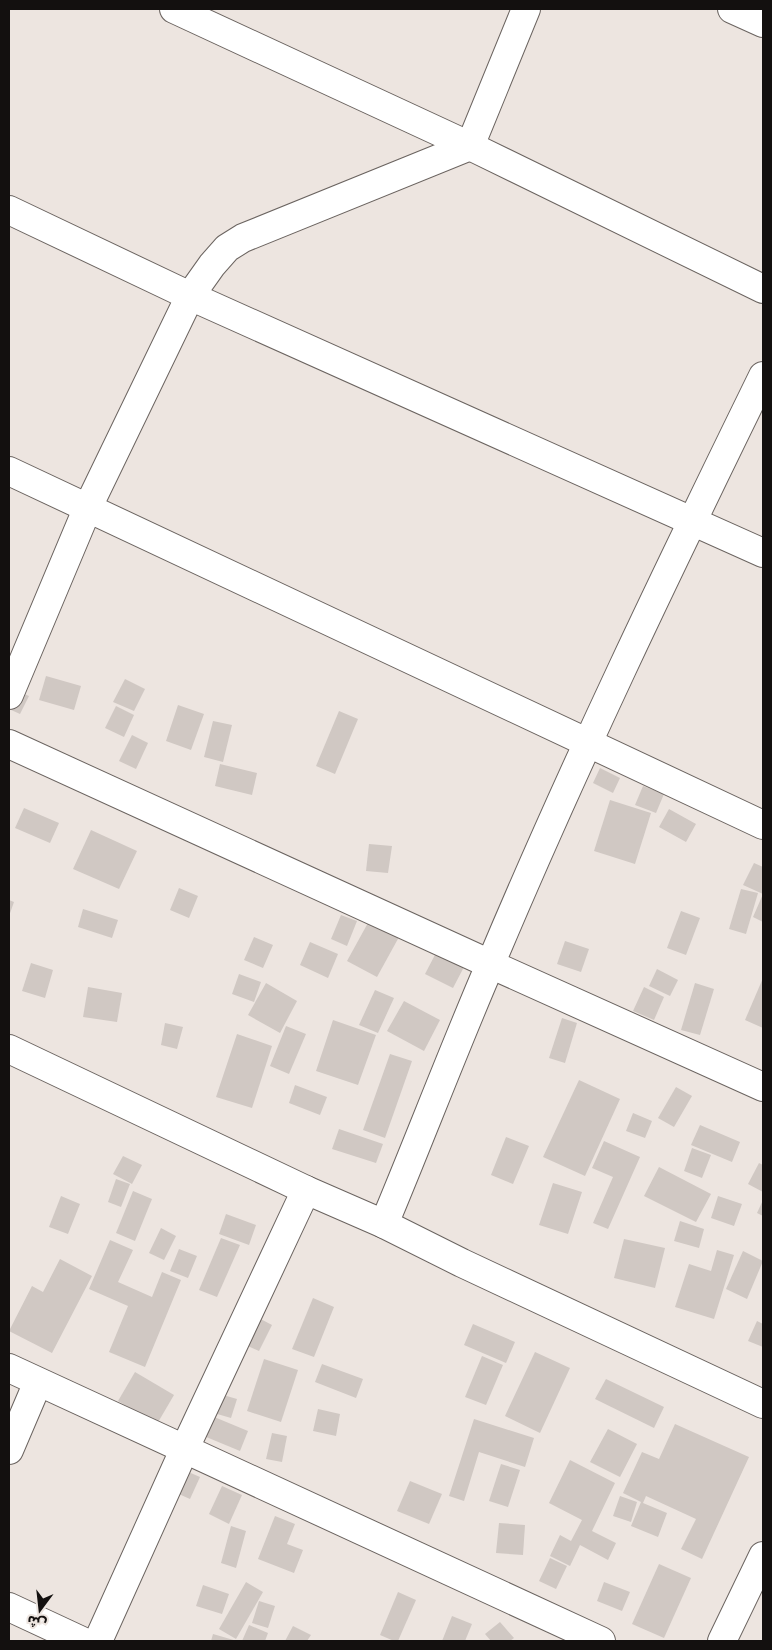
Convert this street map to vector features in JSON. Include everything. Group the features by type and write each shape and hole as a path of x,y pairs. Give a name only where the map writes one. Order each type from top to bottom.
{"street":[{"path":"174,9 470,146 763,289"},
{"path":"9,695 88,507 190,296 212,265 227,248 243,238 470,146 526,9"},
{"path":"732,9 763,23"},
{"path":"9,210 190,296 763,553"},
{"path":"384,1224 490,964 588,743 692,521 763,376"},
{"path":"9,471 763,825"},
{"path":"9,744 763,1087"},
{"path":"9,1049 763,1404"},
{"path":"98,1641 185,1448 306,1190"},
{"path":"9,1368 601,1641"},
{"path":"9,1450 38,1382"},
{"path":"722,1641 763,1556"},
{"path":"9,1607 82,1641"}],"building":[{"path":"46,676 81,686 74,710 39,700"},
{"path":"125,679 145,689 134,711 113,702"},
{"path":"13,689 29,696 20,714 9,709 9,698"},
{"path":"178,705 204,714 191,750 166,741"},
{"path":"116,706 134,715 124,737 105,728"},
{"path":"339,711 358,719 335,774 316,766"},
{"path":"213,721 232,725 223,762 204,757"},
{"path":"132,735 148,743 136,769 119,761"},
{"path":"220,764 257,773 252,795 215,786"},
{"path":"600,768 620,778 613,793 593,783"},
{"path":"643,786 664,794 656,813 635,805"},
{"path":"610,800 651,813 635,864 594,851"},
{"path":"24,808 59,823 50,843 15,828"},
{"path":"669,809 696,824 686,842 659,827"},
{"path":"91,830 137,851 119,889 73,869"},
{"path":"369,844 392,846 388,873 366,871"},
{"path":"754,863 763,867 763,894 743,885"},
{"path":"179,888 198,896 189,918 170,910"},
{"path":"741,889 758,893 746,934 729,929"},
{"path":"763,894 763,922 753,917"},
{"path":"9,900 14,902 9,916"},
{"path":"83,909 118,920 112,938 78,927"},
{"path":"681,911 700,918 686,955 667,948"},
{"path":"341,915 357,921 347,946 331,939"},
{"path":"369,921 399,937 377,977 347,961"},
{"path":"254,937 273,945 263,968 244,960"},
{"path":"565,941 589,949 581,972 557,964"},
{"path":"310,942 338,954 328,978 300,965"},
{"path":"437,951 465,965 453,988 425,974"},
{"path":"31,963 53,970 45,998 22,991"},
{"path":"657,969 678,980 670,996 649,986"},
{"path":"239,974 261,982 254,1002 232,994"},
{"path":"763,978 763,1028 745,1020"},
{"path":"266,983 297,1001 280,1033 248,1015"},
{"path":"695,983 714,989 700,1035 681,1030"},
{"path":"88,987 122,993 117,1022 83,1017"},
{"path":"644,987 664,997 654,1020 633,1011"},
{"path":"375,990 394,998 378,1033 359,1025"},
{"path":"404,1001 440,1020 424,1051 387,1031"},
{"path":"562,1018 577,1023 565,1063 549,1058"},
{"path":"333,1020 376,1035 358,1085 316,1071"},
{"path":"165,1023 183,1027 177,1049 161,1045"},
{"path":"286,1026 306,1034 289,1074 270,1066"},
{"path":"237,1034 272,1046 252,1108 216,1097"},
{"path":"390,1054 412,1061 385,1138 363,1130"},
{"path":"579,1080 620,1099 585,1176 543,1157"},
{"path":"295,1085 327,1097 320,1115 289,1103"},
{"path":"676,1087 692,1096 674,1127 658,1118"},
{"path":"633,1113 652,1121 645,1138 626,1131"},
{"path":"700,1125 740,1142 732,1162 691,1145"},
{"path":"339,1129 383,1144 376,1163 332,1149"},
{"path":"506,1137 529,1146 513,1184 491,1175"},
{"path":"604,1141 640,1157 608,1229 593,1223 613,1177 592,1168"},
{"path":"692,1148 711,1155 702,1178 684,1171"},
{"path":"123,1156 142,1165 132,1184 113,1174"},
{"path":"759,1163 763,1165 763,1192 748,1184"},
{"path":"659,1167 711,1194 696,1222 644,1196"},
{"path":"116,1179 130,1184 121,1207 108,1202"},
{"path":"553,1183 582,1192 568,1234 539,1225"},
{"path":"133,1191 152,1199 135,1241 116,1233"},
{"path":"61,1196 80,1204 68,1234 49,1227"},
{"path":"718,1196 742,1204 734,1226 711,1218"},
{"path":"763,1200 763,1216 757,1213"},
{"path":"226,1214 256,1225 249,1245 219,1234"},
{"path":"680,1221 704,1229 699,1248 674,1241"},
{"path":"161,1228 176,1236 164,1260 149,1253"},
{"path":"221,1238 240,1245 217,1297 199,1290"},
{"path":"624,1239 665,1248 655,1288 614,1278"},
{"path":"110,1240 133,1250 118,1282 152,1297 162,1272 181,1280 145,1367 109,1352 128,1306 89,1289"},
{"path":"179,1249 197,1256 188,1278 170,1271"},
{"path":"717,1250 734,1255 714,1319 675,1307 689,1264 711,1271"},
{"path":"743,1251 763,1261 747,1299 726,1289"},
{"path":"60,1259 92,1276 52,1353 9,1331 32,1286 43,1292"},
{"path":"313,1298 334,1307 314,1357 292,1349"},
{"path":"251,1314 272,1325 259,1351 237,1341"},
{"path":"757,1321 763,1324 763,1347 748,1341"},
{"path":"473,1324 515,1342 506,1363 464,1345"},
{"path":"535,1352 570,1368 540,1433 505,1416"},
{"path":"482,1356 503,1365 486,1405 465,1397"},
{"path":"264,1359 298,1370 281,1422 247,1411"},
{"path":"322,1364 363,1379 356,1398 315,1382"},
{"path":"135,1372 174,1395 157,1424 118,1401"},
{"path":"606,1379 664,1407 654,1428 595,1399"},
{"path":"213,1392 237,1399 231,1418 207,1411"},
{"path":"318,1409 340,1414 336,1436 313,1431"},
{"path":"207,1414 248,1431 240,1451 199,1434"},
{"path":"474,1419 534,1438 525,1467 479,1452 464,1501 449,1496"},
{"path":"675,1424 749,1457 702,1559 681,1549 696,1519 646,1496 643,1503 667,1513 658,1537 631,1526 641,1502 623,1493 642,1452 659,1459"},
{"path":"608,1429 637,1444 620,1477 590,1462"},
{"path":"272,1433 287,1436 282,1462 266,1459"},
{"path":"570,1460 615,1483 592,1531 616,1543 608,1560 580,1545 570,1566 550,1556 560,1535 571,1541 582,1520 549,1503"},
{"path":"163,1461 200,1477 190,1499 154,1483"},
{"path":"501,1464 520,1470 508,1507 489,1501"},
{"path":"410,1481 442,1494 429,1524 397,1511"},
{"path":"222,1486 242,1495 229,1524 209,1514"},
{"path":"620,1496 637,1502 631,1522 613,1516"},
{"path":"275,1516 295,1524 287,1544 303,1550 294,1573 258,1559"},
{"path":"499,1523 525,1525 523,1555 496,1553"},
{"path":"231,1526 246,1531 236,1568 221,1563"},
{"path":"550,1558 567,1566 556,1589 539,1581"},
{"path":"659,1564 691,1578 664,1638 632,1624"},
{"path":"246,1582 263,1592 236,1639 219,1629"},
{"path":"604,1582 630,1592 622,1611 597,1601"},
{"path":"203,1585 229,1594 222,1614 196,1606"},
{"path":"398,1592 416,1600 398,1641 394,1641 380,1635"},
{"path":"259,1601 275,1606 268,1628 252,1623"},
{"path":"452,1616 472,1624 465,1641 442,1641"},
{"path":"500,1622 514,1638 510,1641 491,1641 485,1634"},
{"path":"249,1625 268,1633 265,1641 242,1641"},
{"path":"293,1626 311,1635 307,1641 285,1641"},
{"path":"213,1634 237,1641 211,1641"}]}
